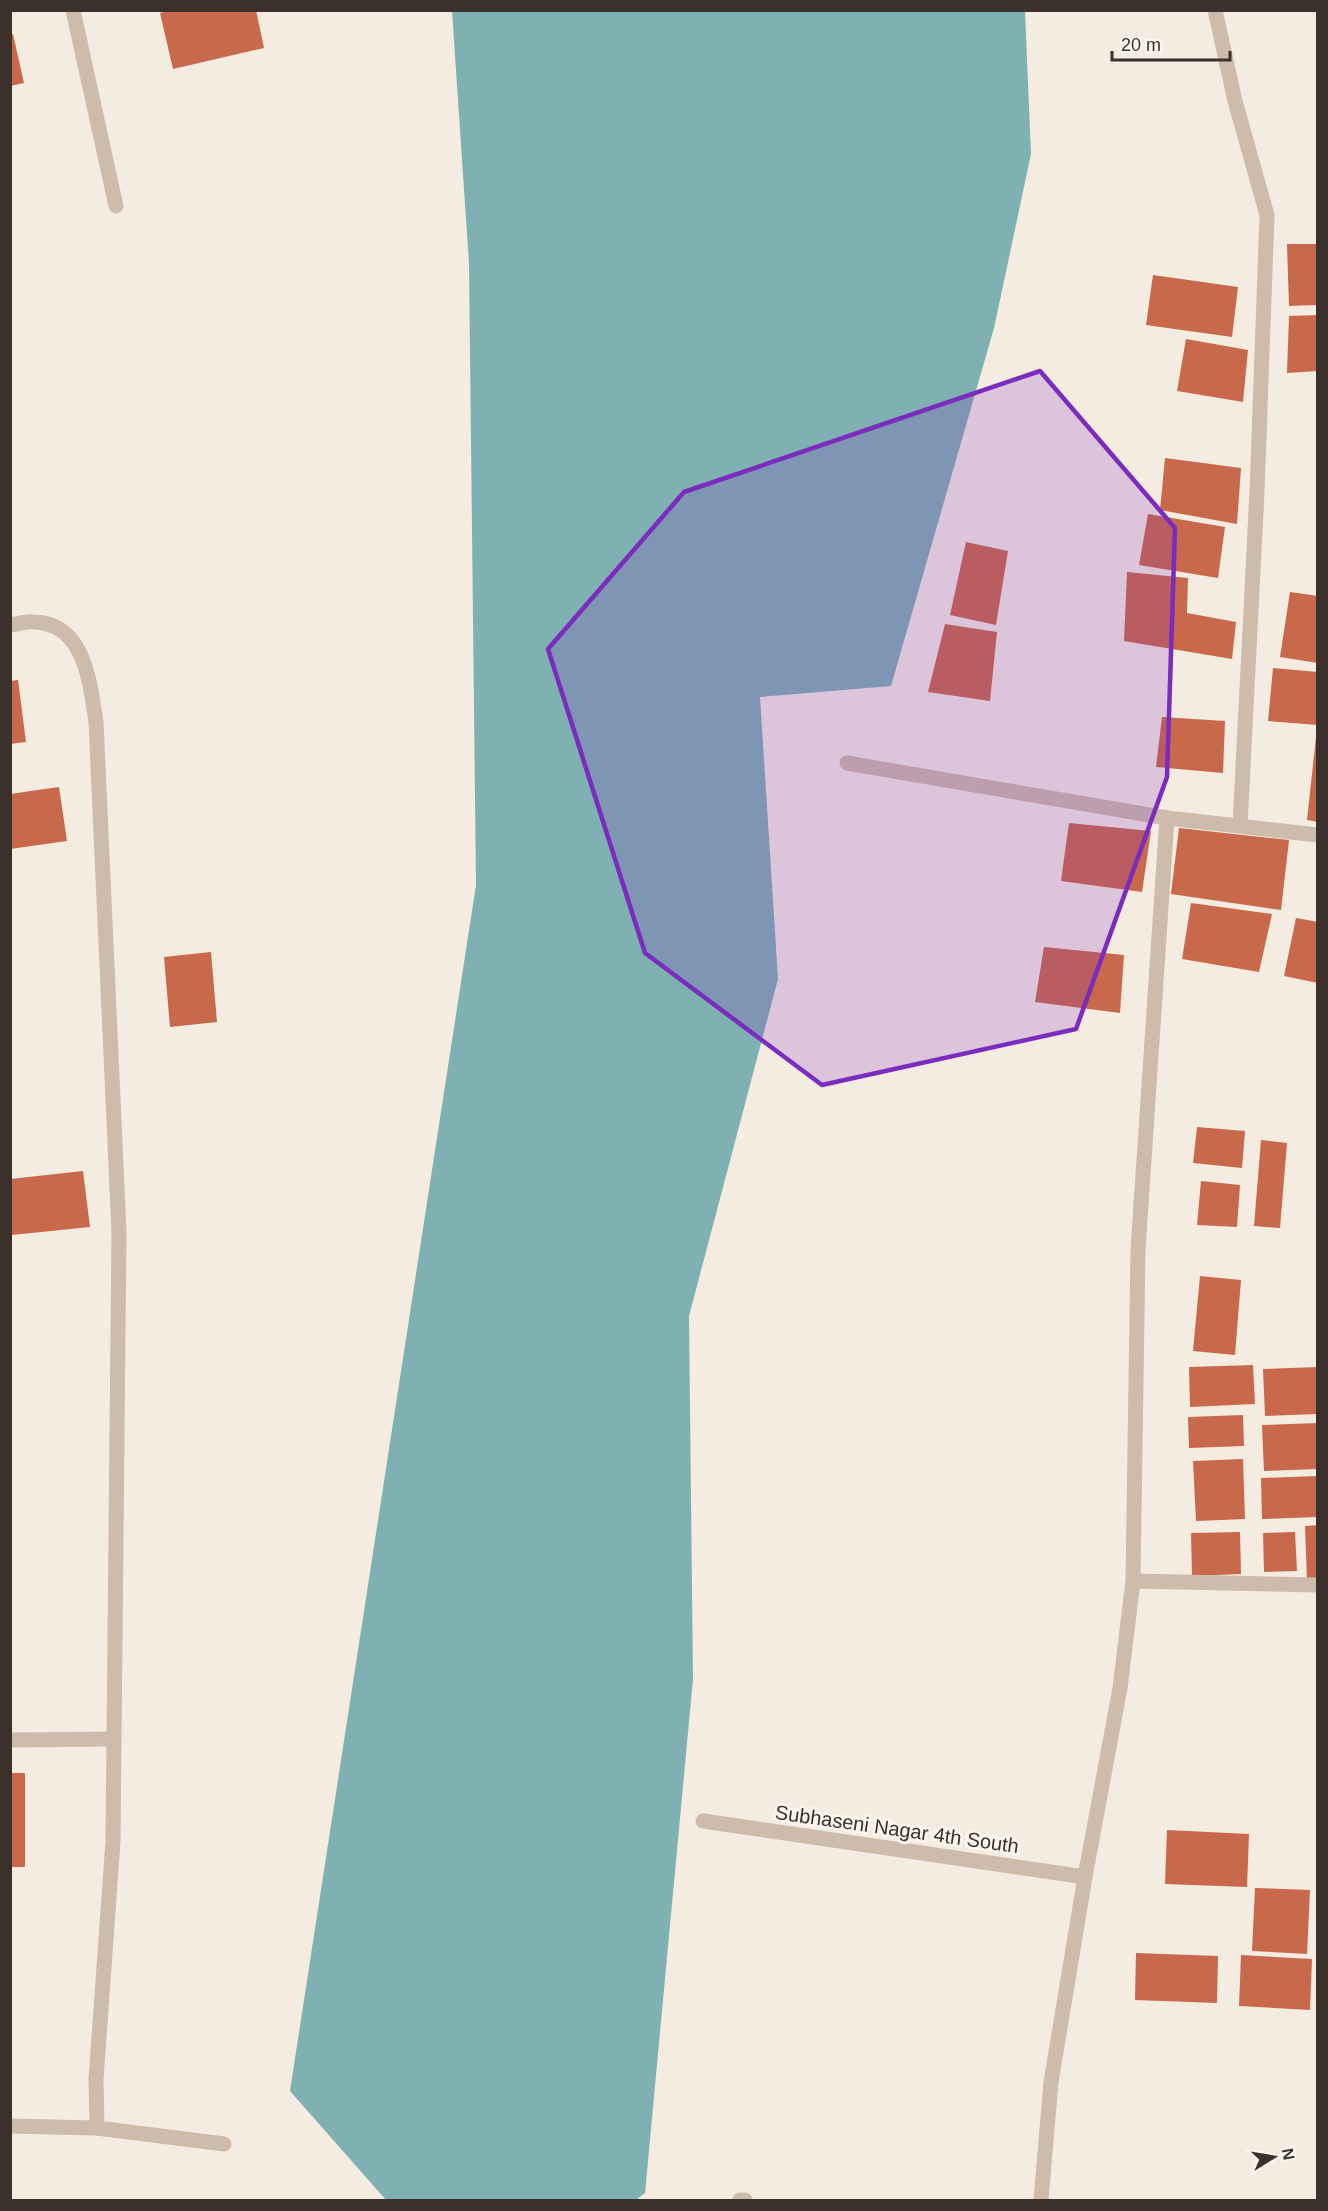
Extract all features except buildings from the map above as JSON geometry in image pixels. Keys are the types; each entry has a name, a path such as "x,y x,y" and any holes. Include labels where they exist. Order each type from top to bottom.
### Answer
{"street":[{"path":"73,10 116,206"},
{"path":"1215,10 1235,101 1267,216 1257,492 1240,826"},
{"path":"10,625 34,622 57,628 73,639 89,678 96,722 119,1232 113,1842 96,2079 96,2128"},
{"path":"847,763 1167,818 1317,835"},
{"path":"1041,2200 1052,2082 1120,1688 1133,1581 1138,1249 1167,818"},
{"path":"1133,1581 1317,1585"},
{"path":"10,1740 114,1739"},
{"name":"Subhaseni Nagar 4th South","path":"703,1821 1086,1877"},
{"path":"10,2126 96,2128 224,2144"}],"highlighted area":[{"path":"1040,371 1175,528 1167,777 1076,1029 822,1085 645,953 548,649 684,492"}],"water":[{"path":"452,11 1025,11 1031,154 994,328 891,686 760,697 778,979 689,1316 693,1679 645,2193 636,2200 386,2200 290,2091 476,885 469,263"}]}
